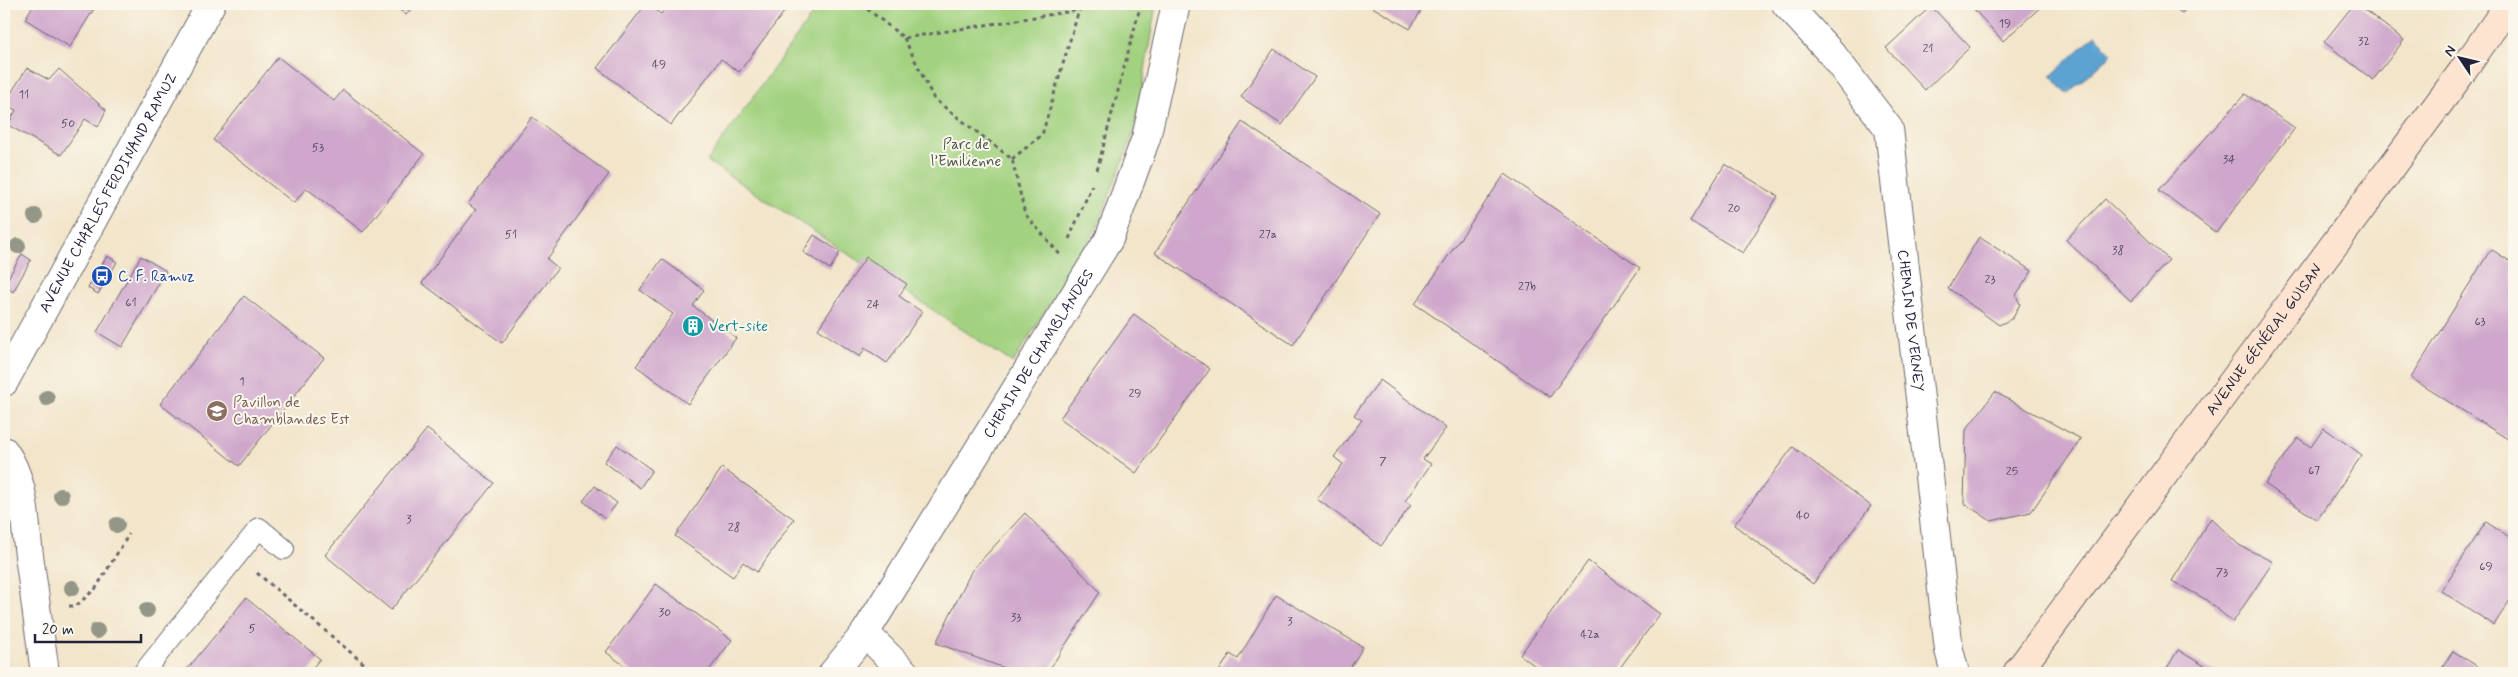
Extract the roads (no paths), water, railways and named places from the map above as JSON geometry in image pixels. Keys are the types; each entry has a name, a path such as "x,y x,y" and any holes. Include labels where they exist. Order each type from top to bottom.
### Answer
{"main road":[{"name":"AVENUE GÉNÉRAL GUISAN","path":"2017,673 2462,72 2509,4"}],"street":[{"name":"AVENUE CHARLES FERDINAND RAMUZ","path":"4,382 211,4"},
{"name":"CHEMIN DE CHAMBLANDES","path":"833,673 865,633 1109,239 1146,138 1176,4"},
{"name":"CHEMIN DE VERNEY","path":"1786,4 1832,54 1889,129 1949,650 1955,673"},
{"path":"4,452 15,466 24,503 27,544 45,673"},
{"path":"865,633 905,673"}],"lane":[{"path":"143,673 259,528 284,549"}],"water":[{"path":"2095,35 2112,54 2067,94 2051,76"}],"place":[{"name":"C. F. Ramuz","path":"102,276"},
{"name":"Vert-site","path":"693,326"},
{"name":"Pavillon de Chamblandes Est","path":"217,411"}],"park label":[{"name":"Parc de l’Emilienne","path":"966,152"}]}
